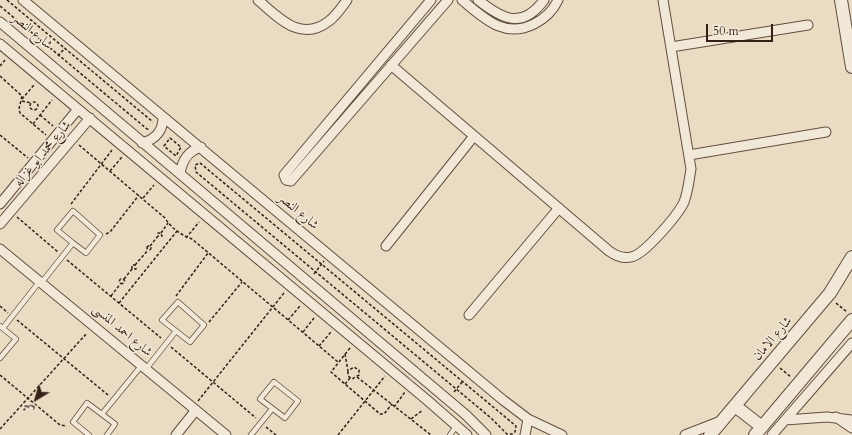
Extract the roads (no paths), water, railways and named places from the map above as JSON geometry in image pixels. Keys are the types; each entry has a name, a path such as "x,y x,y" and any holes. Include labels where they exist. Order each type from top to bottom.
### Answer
{"street":[{"name":"شارع النصر","path":"23,0 528,419 562,435"},
{"path":"258,0 284,22 294,28 306,30 318,28 330,20 347,0"},
{"path":"431,0 284,175 286,180 291,181 448,0"},
{"path":"462,0 494,24 504,29 516,30 539,22 549,13 558,0"},
{"path":"478,0 503,17 515,19 526,16 538,8 544,0"},
{"path":"391,65 614,255 626,258 633,257 644,251 684,203 689,186 691,169 663,0"},
{"path":"840,0 849,31 852,67"},
{"name":"شارع النصر","path":"0,22 448,400 486,435"},
{"path":"412,22 422,30"},
{"path":"671,47 808,25"},
{"path":"0,44 306,298 467,435"},
{"path":"24,64 35,52"},
{"name":"شارع محمد ابو غزاله","path":"0,204 78,109"},
{"path":"142,143 154,138 158,134 163,117"},
{"name":"شارع محمد ابو غزاله","path":"0,224 90,118"},
{"path":"689,155 826,132"},
{"path":"386,246 474,136"},
{"path":"314,139 322,145"},
{"path":"180,174 186,156 195,149 201,148"},
{"path":"470,315 558,208"},
{"name":"شارع احمد المنسى","path":"0,249 41,281 226,435"},
{"name":"شارع الامان","path":"710,435 827,296 852,257"},
{"path":"276,273 284,262"},
{"path":"758,431 799,383 850,316"},
{"path":"735,406 758,431 772,435 852,343"},
{"path":"176,435 195,409"},
{"path":"785,420 836,417 852,420"},
{"path":"836,417 852,428"},
{"path":"525,435 528,419"},
{"path":"685,435 722,420"}],"lane":[{"path":"72,211 101,234 86,253 73,243 57,230 72,211"},
{"path":"0,358 16,340 1,327 73,243"},
{"path":"177,302 204,323 190,342 176,331 162,320 177,302"},
{"path":"102,414 167,343 176,331"},
{"path":"274,382 298,402 285,418 272,409 260,398 274,382"},
{"path":"89,435 73,422 87,402 115,424 107,435"},
{"path":"251,435 272,409"},
{"path":"450,435 457,426"}]}
